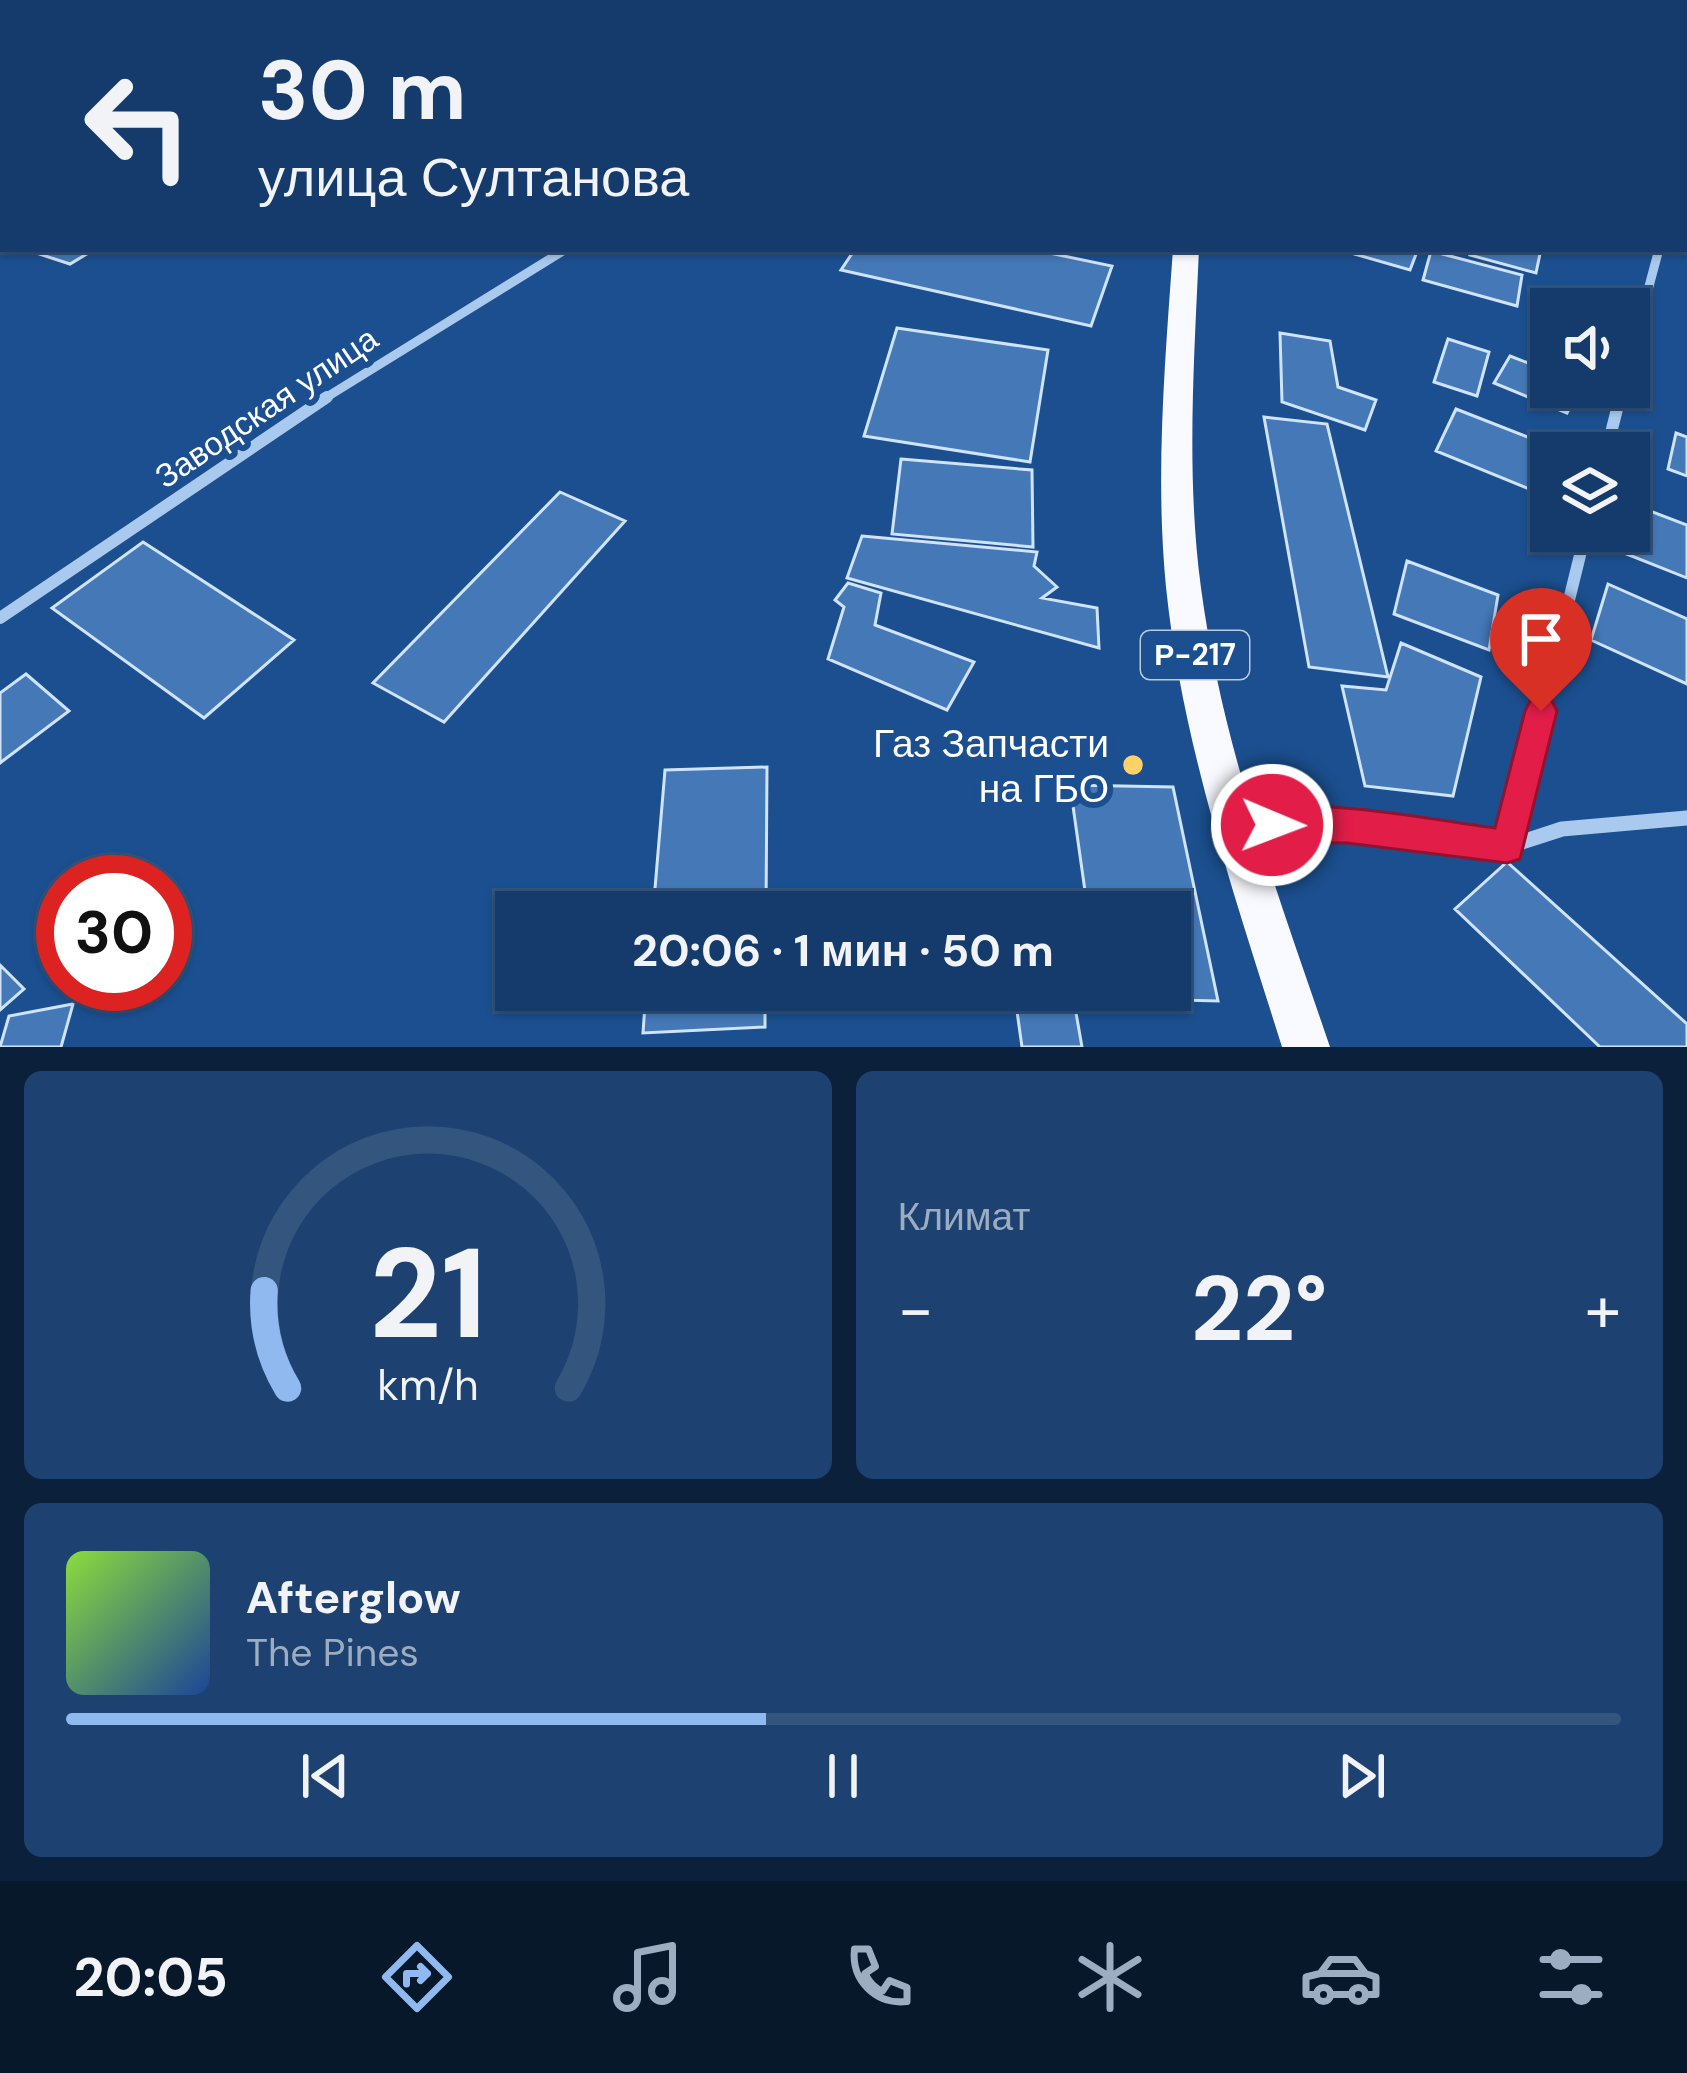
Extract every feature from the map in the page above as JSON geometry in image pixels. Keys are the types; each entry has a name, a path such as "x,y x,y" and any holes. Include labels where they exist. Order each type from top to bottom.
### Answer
{"highway":[{"name":"Р-217","path":"1186,252 1176,436 1189,631 1234,825 1306,1047"}],"street":[{"name":"Заводская улица","path":"0,618 362,373 561,252"},
{"path":"1649,288 1658,252"},
{"path":"1507,847 1581,552"},
{"path":"1234,825 1347,826 1507,847 1562,829 1687,818"}],"building":[{"path":"33,252 90,252 70,264"},
{"path":"853,252 1044,252 1112,266 1091,326 841,270"},
{"path":"1347,252 1417,252 1410,270"},
{"path":"1431,252 1522,275 1517,306 1423,280"},
{"path":"1471,252 1540,252 1536,273"},
{"path":"897,328 1048,350 1030,462 864,436"},
{"path":"1280,333 1330,341 1338,387 1376,400 1365,430 1282,402"},
{"path":"1448,339 1489,352 1477,396 1434,382"},
{"path":"1510,356 1530,364 1530,398 1494,383"},
{"path":"1456,409 1530,438 1530,489 1436,451"},
{"path":"1264,417 1327,424 1388,677 1309,667"},
{"path":"1676,433 1687,437 1687,476 1668,469"},
{"path":"901,459 1032,470 1033,547 892,534"},
{"path":"560,492 625,521 444,722 373,683"},
{"path":"1650,511 1687,525 1687,578 1622,552 1650,552"},
{"path":"862,536 1037,552 1034,566 1057,587 1042,598 1097,608 1099,648 847,578"},
{"path":"143,542 294,640 204,718 52,608"},
{"path":"1407,561 1498,595 1489,650 1394,614"},
{"path":"848,583 881,593 875,625 974,662 947,710 828,659 844,607 835,600"},
{"path":"1608,584 1687,619 1687,684 1591,640"},
{"path":"1401,643 1481,677 1453,796 1365,786 1342,686 1386,690"},
{"path":"26,674 69,711 0,763 0,693"},
{"path":"767,767 766,891 655,891 665,770"},
{"path":"1070,785 1173,787 1218,1001 1191,1000 1191,891 1085,891"},
{"path":"1507,862 1687,1024 1687,1047 1600,1047 1455,909"},
{"path":"0,965 24,989 0,1010"},
{"path":"71,1011 61,1047 0,1047 9,1016"},
{"path":"645,1011 765,1011 765,1027 643,1033"},
{"path":"1017,1011 1076,1011 1082,1047 1022,1047"}],"place":[{"name":"Газ Запчасти на ГБО","path":"1133,765"}],"route":[{"path":"1272,825 1347,826 1507,847 1541,711"}]}
